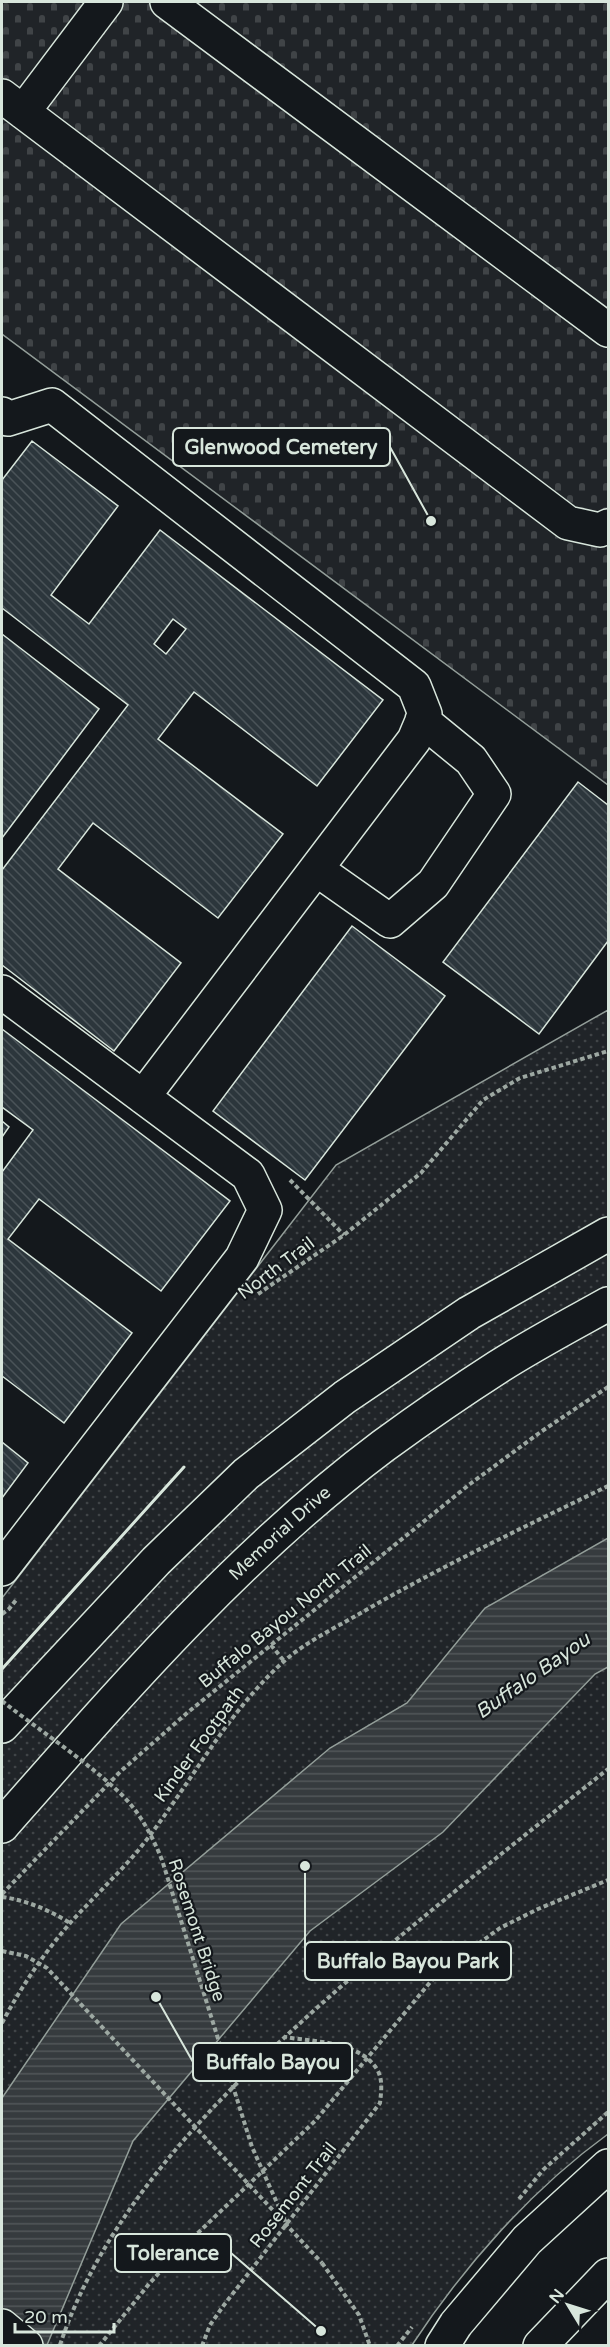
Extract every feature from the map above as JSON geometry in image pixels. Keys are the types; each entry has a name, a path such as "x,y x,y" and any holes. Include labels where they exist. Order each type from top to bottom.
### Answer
{"main road":[{"path":"106,2 12,104 568,524 600,530 609,526"},
{"path":"167,2 609,330"},
{"path":"2,414 8,419 52,405 414,686 425,714 414,740 143,1097"},
{"path":"316,869 390,921 433,884 494,794 471,760 422,720"},
{"path":"2,992 249,1175 265,1210 242,1258 2,1569"},
{"path":"2,1726 156,1561 246,1474 345,1397 469,1313 609,1234"},
{"name":"Memorial Drive","path":"2,1826 112,1702 203,1605 289,1524 382,1447 499,1366 609,1304"},
{"path":"442,2346 456,2324 527,2240 609,2166"},
{"path":"540,2346 609,2275"},
{"path":"2,2326 26,2346"}],"path":[{"name":"North Trail","path":"249,1300 344,1235 421,1173 483,1100 519,1078 609,1050"},
{"path":"285,1175 344,1235"},
{"name":"Buffalo Bayou North Trail","path":"2,1895 121,1772 187,1713 470,1484 542,1431 609,1387"},
{"name":"Kinder Footpath","path":"2,2023 21,1986 70,1923 135,1853 165,1815 226,1725 256,1689 284,1661 412,1584 486,1545 609,1486"},
{"path":"2,1614 16,1600"},
{"path":"271,1645 284,1661"},
{"name":"Rosemont Bridge","path":"2,1701 120,1793 149,1832 162,1860 252,2147 286,2223"},
{"path":"60,2346 72,2309 106,2246 161,2167 213,2105 284,2037 385,1948 609,1769"},
{"path":"99,2346 149,2284 206,2224 315,2121 422,1989 437,1974 501,1928 538,1908 609,1880"},
{"path":"2,1895 56,1914 70,1923"},
{"name":"Rosemont Bridge","path":"2,1952 26,1956 47,1968 286,2223 322,2263 359,2315 370,2346"},
{"path":"284,2037 351,2049 367,2058"},
{"name":"Rosemont Trail","path":"202,2346 210,2325 224,2305 369,2121 380,2103 381,2086 378,2072 367,2058"}],"green space":[{"path":"2,2 608,2 608,785 2,334"},
{"path":"608,1010 608,2134 552,2179 501,2231 454,2287 412,2345 2,2345 2,1598 336,1165"}],"water":[{"path":"608,1538 608,1667 595,1674 443,1832 310,1931 133,2141 47,2345 2,2346 2,2098 121,1924 330,1748 407,1703 485,1608"}],"building":[{"path":"32,441 118,506 51,595 89,624 160,530 383,700 317,786 194,692 158,739 283,834 218,918 93,823 58,869 181,963 114,1051 2,965 2,870 128,705 2,608 2,480","holes":["173,619 186,629 166,654 154,644"]},
{"path":"2,634 99,709 2,838"},
{"path":"578,782 608,805 608,941 539,1034 443,962"},
{"path":"352,926 445,996 305,1180 213,1111"},
{"path":"2,1029 230,1201 161,1291 39,1199 8,1239 132,1333 64,1423 2,1376 2,1172 33,1130 2,1107"},
{"path":"2,1121 9,1127 2,1137"},
{"path":"2,1442 28,1463 2,1498"}],"wall":[{"path":"2,1669 184,1467"}],"place":[{"name":"Glenwood Cemetery","path":"431,521"},
{"name":"Buffalo Bayou Park","path":"305,1866"},
{"name":"Buffalo Bayou","path":"156,1997"},
{"name":"Tolerance","path":"321,2331"}]}
